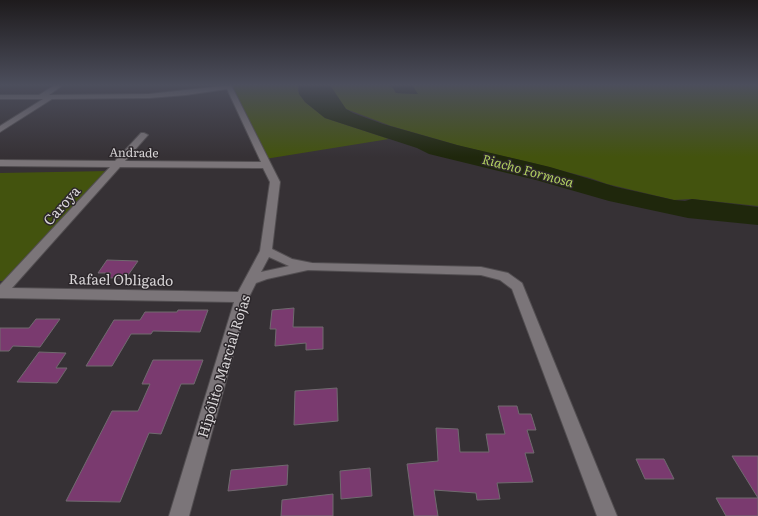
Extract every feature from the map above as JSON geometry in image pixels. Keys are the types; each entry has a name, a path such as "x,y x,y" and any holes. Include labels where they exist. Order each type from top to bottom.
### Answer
{"street":[{"path":"0,130 32,109"},
{"name":"Hipólito Marcial Rojas","path":"179,516 242,296 266,252 275,182 240,109"},
{"name":"Caroya","path":"0,293 144,135"},
{"name":"Andrade","path":"0,163 268,165"},
{"path":"266,252 289,262 312,267"},
{"path":"250,280 280,271 312,267 481,271 504,276 518,286 607,516"},
{"name":"Rafael Obligado","path":"0,293 242,296"}],"green space":[{"path":"240,109 314,109 325,118 389,139 265,159"},
{"path":"346,109 758,109 758,206 692,199 674,200 607,184 533,163 464,147 391,126"},
{"path":"109,171 3,281 0,281 0,173"}],"water":[{"name":"Riacho Formosa","path":"314,109 346,109 383,124 457,145 550,167 616,187 674,200 685,201 692,199 758,207 758,225 688,218 609,201 536,180 429,154 417,148 325,118"}],"building":[{"path":"107,260 138,261 126,278 108,278 111,273 98,273"},
{"path":"294,308 293,327 323,327 323,349 306,350 306,343 275,346 276,329 270,329 272,310"},
{"path":"178,310 208,310 200,332 153,331 151,334 131,334 112,366 86,366 114,320 140,320 145,312 177,312"},
{"path":"36,319 60,319 40,347 13,346 9,351 0,351 0,328 29,328"},
{"path":"39,352 66,353 56,368 67,368 57,383 17,382"},
{"path":"153,360 203,360 194,384 181,384 161,434 149,433 120,502 66,501 112,411 138,411 150,384 142,384"},
{"path":"337,388 338,421 294,425 295,391"},
{"path":"498,406 517,406 519,414 531,414 536,430 527,430 534,453 525,453 533,482 497,483 500,499 477,500 476,493 434,490 438,516 414,516 407,464 438,461 436,428 458,429 460,452 489,452 486,434 505,434"},
{"path":"732,456 758,456 758,498"},
{"path":"636,459 664,459 674,479 645,479"},
{"path":"288,465 287,485 228,491 231,470"},
{"path":"370,468 372,496 341,499 340,471"},
{"path":"333,494 333,516 281,516 282,500"},
{"path":"716,498 758,498 758,516 726,516"}]}
